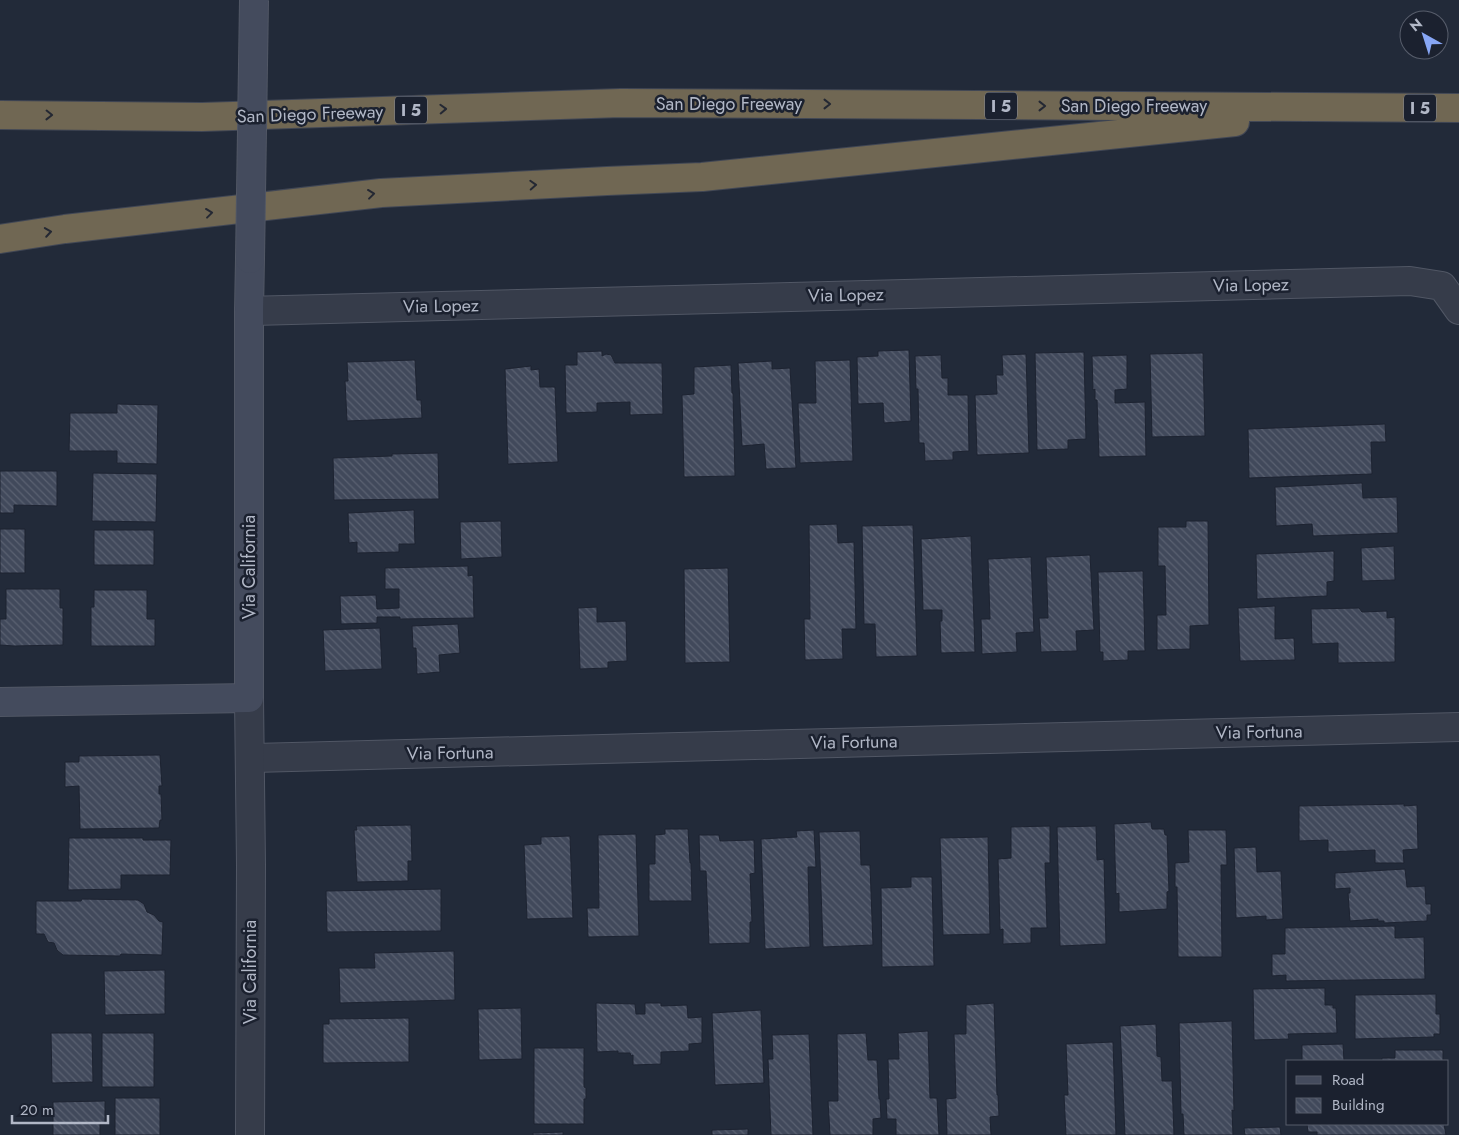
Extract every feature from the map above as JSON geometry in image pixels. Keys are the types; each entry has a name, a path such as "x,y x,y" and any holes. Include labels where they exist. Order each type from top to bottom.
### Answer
{"highway":[{"name":"San Diego Freeway","path":"0,115 202,117 621,103 1459,108"},
{"path":"0,240 65,229 381,193 702,178 1381,108"}],"main road":[{"name":"Via California","path":"249,698 248,311 254,0"},
{"path":"0,702 249,698"}],"street":[{"name":"Via Lopez","path":"248,311 1410,280 1442,286 1459,310"},
{"name":"Via California","path":"249,698 251,865 250,1135"},
{"name":"Via Fortuna","path":"250,758 1459,727"}],"building":[{"path":"909,350 911,421 884,423 883,403 858,404 857,357 878,356 878,351"},
{"path":"602,351 602,356 606,354 611,355 615,363 662,363 663,414 630,415 630,402 597,403 597,412 566,413 565,365 577,365 577,352"},
{"path":"1084,352 1086,439 1068,440 1068,449 1037,450 1035,353"},
{"path":"1203,353 1205,436 1152,437 1150,354"},
{"path":"1026,354 1029,453 977,455 975,395 997,394 996,375 1003,375 1002,355"},
{"path":"941,355 942,378 948,378 948,395 968,395 969,451 953,452 953,460 925,461 924,443 919,443 915,356"},
{"path":"1127,355 1127,389 1115,390 1115,403 1145,402 1146,456 1099,457 1097,400 1095,400 1095,389 1093,390 1092,356"},
{"path":"415,360 417,400 421,400 422,418 347,421 345,381 348,381 347,362"},
{"path":"850,360 853,461 800,463 798,403 816,403 815,361"},
{"path":"772,361 772,369 790,368 796,468 766,469 764,444 742,446 738,363"},
{"path":"731,365 735,476 684,477 682,395 694,394 694,367"},
{"path":"531,366 531,370 539,369 540,387 555,387 558,462 508,464 505,369"},
{"path":"117,404 158,405 157,464 117,463 117,451 69,451 70,413 117,413"},
{"path":"1385,424 1386,442 1371,442 1372,474 1249,478 1248,429"},
{"path":"438,453 439,499 334,500 333,458"},
{"path":"0,471 57,471 57,506 14,505 14,513 0,513"},
{"path":"93,473 157,474 156,522 92,521"},
{"path":"1362,483 1363,498 1397,497 1398,533 1313,536 1312,524 1276,526 1275,487"},
{"path":"414,510 415,544 399,544 399,552 357,553 357,542 349,543 348,513"},
{"path":"501,521 502,557 461,559 460,522"},
{"path":"1186,521 1208,521 1209,625 1190,626 1190,649 1157,650 1157,615 1166,615 1165,566 1158,566 1158,527 1186,527"},
{"path":"837,524 838,543 854,542 856,629 842,629 843,659 805,660 804,619 810,619 809,525"},
{"path":"913,525 917,656 876,657 875,624 864,624 862,526"},
{"path":"0,529 25,529 25,573 0,573"},
{"path":"94,530 154,530 154,565 94,565"},
{"path":"971,536 975,652 941,653 940,621 942,621 942,610 923,610 921,539"},
{"path":"1394,546 1395,580 1362,581 1361,548"},
{"path":"1334,551 1334,581 1327,582 1327,596 1257,599 1256,554"},
{"path":"1090,555 1094,630 1076,631 1077,651 1041,652 1039,618 1048,618 1046,557"},
{"path":"1031,557 1034,632 1016,633 1017,652 982,654 981,619 990,619 988,559"},
{"path":"468,566 468,576 473,575 474,618 400,619 400,617 377,617 377,623 341,624 340,596 376,595 377,609 399,608 399,589 385,589 385,568"},
{"path":"728,568 730,662 685,663 684,569"},
{"path":"1143,571 1145,651 1128,651 1128,660 1103,661 1103,652 1100,652 1098,572"},
{"path":"6,589 60,589 60,608 63,608 63,645 0,645 0,619 6,619"},
{"path":"94,590 147,590 147,619 155,619 155,646 91,646 91,607 94,607"},
{"path":"1275,606 1275,639 1294,638 1295,660 1240,661 1238,608"},
{"path":"597,607 597,622 626,621 627,661 608,662 608,668 580,669 578,608"},
{"path":"1359,608 1362,612 1387,611 1387,618 1395,617 1395,662 1338,663 1338,643 1312,644 1311,609"},
{"path":"458,624 460,653 439,655 440,672 417,674 416,648 413,648 412,626"},
{"path":"380,628 382,669 325,671 323,630"},
{"path":"160,755 162,786 159,786 159,794 161,794 162,820 160,820 159,828 80,829 79,786 65,787 65,762 79,762 79,756"},
{"path":"1404,804 1404,806 1417,805 1418,849 1403,850 1404,863 1375,863 1375,850 1328,852 1328,840 1299,841 1299,806"},
{"path":"1151,822 1152,829 1164,829 1165,835 1167,835 1169,891 1167,892 1167,909 1119,912 1119,893 1116,894 1114,824"},
{"path":"411,825 412,861 408,861 408,881 357,882 354,830 357,830 356,826"},
{"path":"1050,826 1050,863 1045,863 1047,928 1031,928 1031,943 1003,944 1003,929 1000,930 998,859 1011,858 1011,827"},
{"path":"1096,826 1097,860 1104,859 1106,944 1060,946 1057,827"},
{"path":"665,829 688,829 692,901 649,901 649,864 655,864 655,835 665,834"},
{"path":"814,830 816,867 808,867 810,947 765,949 761,839 797,837 796,831"},
{"path":"1188,830 1226,830 1227,865 1221,865 1222,957 1178,957 1175,863 1189,862"},
{"path":"860,831 861,865 870,865 873,945 823,947 819,832"},
{"path":"636,834 639,936 588,937 587,908 599,908 598,835"},
{"path":"699,835 719,835 720,841 754,840 755,873 750,874 752,922 750,922 750,943 709,944 706,871 700,871"},
{"path":"570,836 573,918 527,919 524,845 541,844 541,837"},
{"path":"988,837 990,934 943,935 940,838"},
{"path":"69,838 171,840 170,875 121,875 121,889 68,890"},
{"path":"1256,847 1257,872 1281,871 1283,919 1266,920 1266,916 1236,918 1234,848"},
{"path":"1405,869 1407,887 1425,886 1426,904 1431,904 1431,915 1427,915 1427,921 1384,923 1384,921 1378,921 1378,919 1350,921 1348,893 1350,893 1350,888 1335,889 1335,873"},
{"path":"911,877 932,877 934,966 882,967 881,888 911,887"},
{"path":"441,889 441,931 327,932 326,891"},
{"path":"82,899 138,900 144,904 147,912 163,922 162,955 63,955 57,950 54,943 48,942 44,934 36,934 36,901 81,901"},
{"path":"1395,926 1395,938 1424,937 1425,979 1286,981 1286,975 1272,976 1272,954 1285,954 1285,928"},
{"path":"454,951 455,1000 340,1003 339,968 375,968 374,953"},
{"path":"165,970 165,1014 105,1015 104,971"},
{"path":"1325,988 1325,1005 1333,1005 1333,1008 1336,1008 1337,1033 1288,1034 1289,1039 1254,1040 1253,989"},
{"path":"1436,994 1436,1014 1440,1014 1440,1034 1434,1034 1434,1037 1355,1039 1355,995"},
{"path":"596,1003 635,1004 636,1014 645,1014 645,1003 661,1003 661,1006 687,1005 688,1018 702,1017 702,1043 689,1044 689,1051 661,1052 661,1064 633,1065 633,1055 631,1056 630,1053 618,1053 618,1051 597,1052"},
{"path":"994,1003 999,1116 990,1117 991,1135 947,1135 946,1099 956,1098 954,1034 966,1034 966,1005"},
{"path":"521,1008 522,1059 479,1060 478,1009"},
{"path":"761,1010 764,1083 715,1085 712,1013"},
{"path":"409,1018 409,1062 323,1063 323,1024 329,1024 329,1019"},
{"path":"1232,1021 1233,1135 1184,1135 1183,1114 1181,1114 1179,1023"},
{"path":"1156,1024 1157,1056 1161,1057 1162,1081 1172,1081 1174,1135 1125,1135 1120,1026"},
{"path":"928,1031 930,1098 937,1098 939,1135 896,1135 896,1119 887,1119 886,1099 889,1099 888,1059 899,1059 898,1033"},
{"path":"51,1033 92,1033 93,1082 52,1083"},
{"path":"102,1033 154,1033 154,1087 102,1087"},
{"path":"866,1033 868,1060 877,1060 881,1118 873,1119 873,1135 830,1135 828,1101 838,1101 837,1034"},
{"path":"809,1034 813,1135 771,1135 768,1059 773,1059 772,1035"},
{"path":"1113,1042 1116,1135 1066,1135 1064,1095 1068,1095 1066,1044"},
{"path":"1343,1044 1344,1060 1302,1060 1302,1045"},
{"path":"534,1048 584,1048 584,1087 586,1088 586,1099 584,1099 584,1124 534,1124"},
{"path":"1395,1050 1443,1050 1443,1060 1382,1060 1382,1058 1395,1058"},
{"path":"115,1098 160,1098 160,1135 115,1135"},
{"path":"105,1101 105,1124 100,1124 100,1135 53,1135 53,1102"},
{"path":"1307,1125 1444,1125 1446,1135 1317,1135 1317,1132 1308,1132"},
{"path":"1280,1127 1281,1135 1245,1135 1244,1128"},
{"path":"748,1129 748,1135 712,1135 712,1130"},
{"path":"563,1132 563,1135 533,1135 533,1133"}]}
